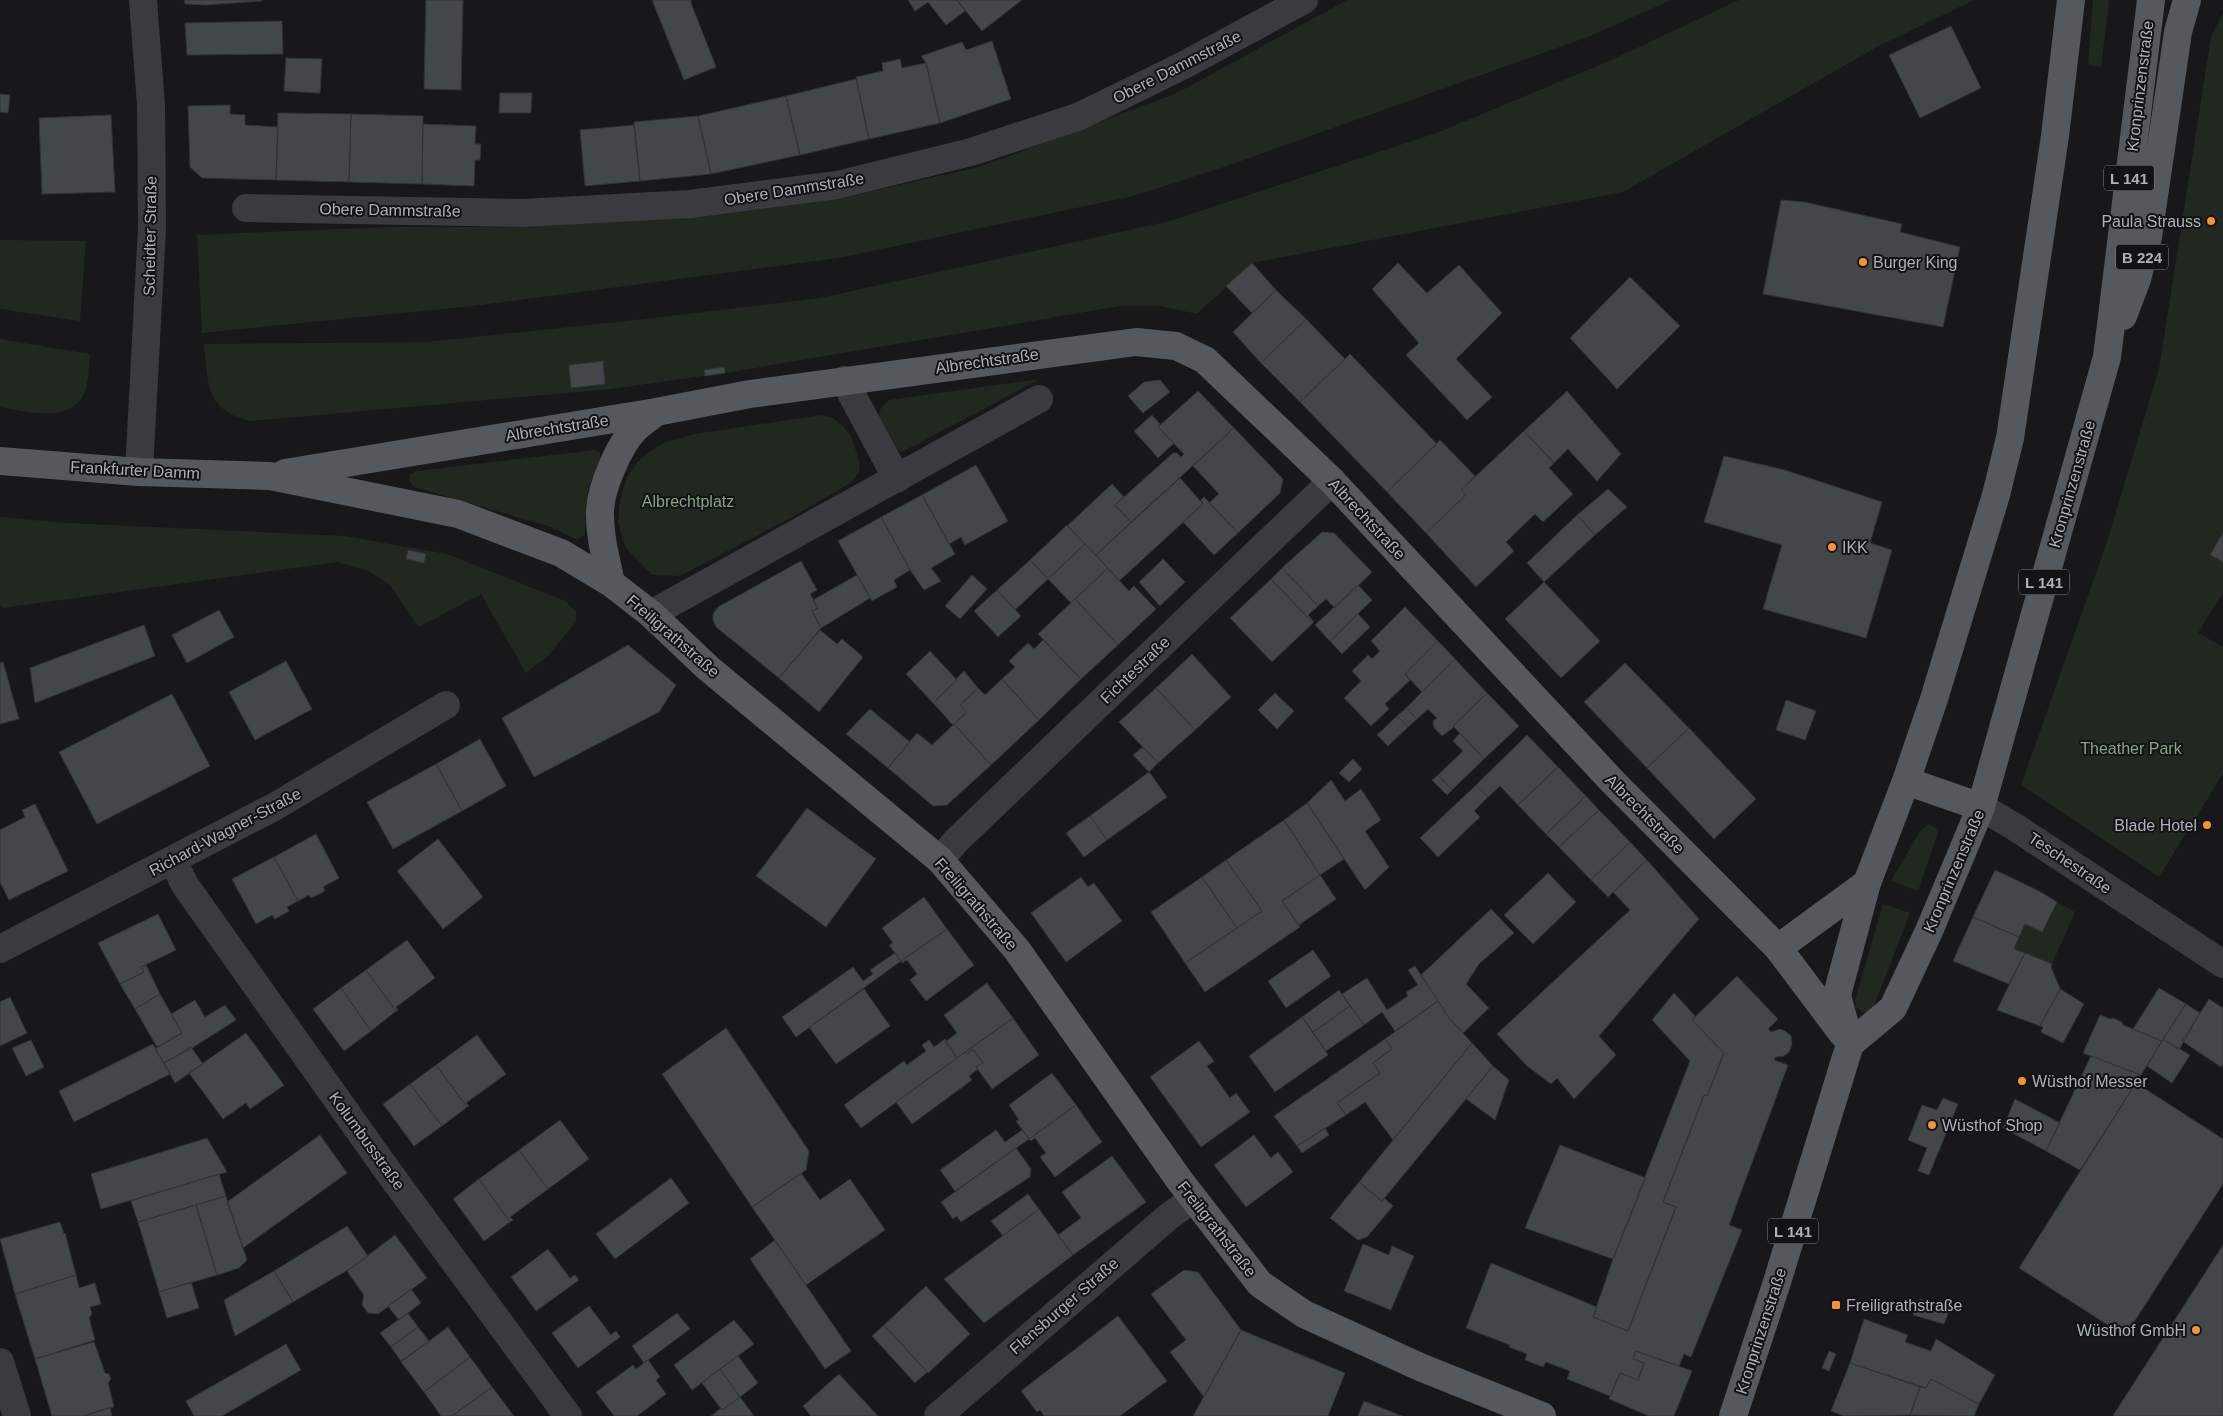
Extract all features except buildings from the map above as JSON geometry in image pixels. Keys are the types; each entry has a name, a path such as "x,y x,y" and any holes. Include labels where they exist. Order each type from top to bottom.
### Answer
{"main road":[{"path":"1850,1044 1837,995 1867,883 1906,782 1994,504 2010,438 2055,136 2071,0"},
{"name":"Kronprinzenstraße","path":"1733,1416 1777,1282 1850,1044 1893,1008 1932,924 1981,807 2107,357 2151,0"},
{"name":"B 224","path":"2107,357 2136,279 2148,238 2178,32 2188,0"},
{"name":"Albrechtstraße","path":"270,476 656,412 750,394 844,380 1136,342 1176,346 1205,360 1332,481 1613,782 1778,948 1850,1044"},
{"path":"611,583 600,524 603,492 620,451 634,430 656,412"},
{"name":"Frankfurter Damm","path":"0,461 139,472 270,476"},
{"name":"Freiligrathstraße","path":"270,476 458,514 561,553 611,583 651,614 708,668 940,860 1017,950 1193,1199 1260,1284 1304,1314 1420,1367 1542,1416"},
{"name":"Teschestraße","path":"1906,782 1981,807"},
{"path":"1778,948 1867,883"}],"street":[{"name":"Scheidter Straße","path":"139,472 152,238 151,106 143,0"},
{"name":"Obere Dammstraße","path":"246,208 523,213 690,204 838,185 971,152 1080,116 1184,66 1304,0"},
{"path":"844,380 897,479"},
{"path":"651,614 1040,399"},
{"name":"Fichtestraße","path":"940,860 956,841 1332,481"},
{"name":"Richard-Wagner-Straße","path":"0,949 274,807 446,705"},
{"name":"Teschestraße","path":"1981,807 2015,827 2223,964"},
{"name":"Kolumbusstraße","path":"173,861 185,885 382,1162 568,1416"},
{"name":"Flensburger Straße","path":"938,1416 1168,1217 1193,1199"},
{"path":"0,1362 17,1416"}],"green space":[{"path":"1347,0 1671,0 1593,35 1224,167 1133,196 839,258 473,306 202,333 197,235 388,227 523,227 688,217 841,198 979,167 1177,93"},
{"path":"1739,0 1974,0 1877,47 1623,192 1252,263 1197,314 1160,306 1121,306 731,372 611,389 251,421 236,416 217,403 209,383 204,344 426,342 820,298 1170,221 1439,132 1609,61"},
{"path":"2093,0 2109,0 2101,67 2088,65"},
{"name":"Theather Park","path":"2223,13 2223,593 2198,633 2223,647 2223,774 2159,877 2021,785 2107,542 2159,369 2211,37"},
{"path":"0,240 86,241 80,321 0,309"},
{"path":"0,339 90,354 87,385 80,400 71,408 61,412 37,413 0,407"},
{"path":"1040,379 902,452 897,449 879,416 881,407 889,400"},
{"name":"Albrechtplatz","path":"821,415 833,418 844,427 852,438 859,461 859,472 852,482 792,517 680,576 652,575 625,547 618,522 620,500 627,477 637,463 650,451 666,442 695,434"},
{"path":"594,450 600,453 600,462 588,490 585,534 577,540 548,526 414,487 409,481 410,474 417,471"},
{"path":"0,517 67,523 344,536 447,554 565,601 576,611 576,622 549,655 526,673 481,594 419,627 390,585 369,571 338,562 2,608 0,604"},
{"path":"1929,824 1936,828 1938,833 1918,891 1891,881 1921,830"},
{"path":"2057,902 2075,912 2052,964 2014,949 2025,924 2042,932"},
{"path":"1883,904 1910,913 1874,1006 1869,1012 1863,1012 1856,1007 1855,1000"}],"place":[{"name":"Paula Strauss","path":"2211,221"},
{"name":"Burger King","path":"1863,262"},
{"name":"IKK","path":"1832,547"},
{"name":"Blade Hotel","path":"2207,825"},
{"name":"Wüsthof Messer","path":"2022,1081"},
{"name":"Wüsthof Shop","path":"1932,1125"},
{"name":"Freiligrathstraße","path":"1836,1305"},
{"name":"Wüsthof GmbH","path":"2196,1330"}]}
